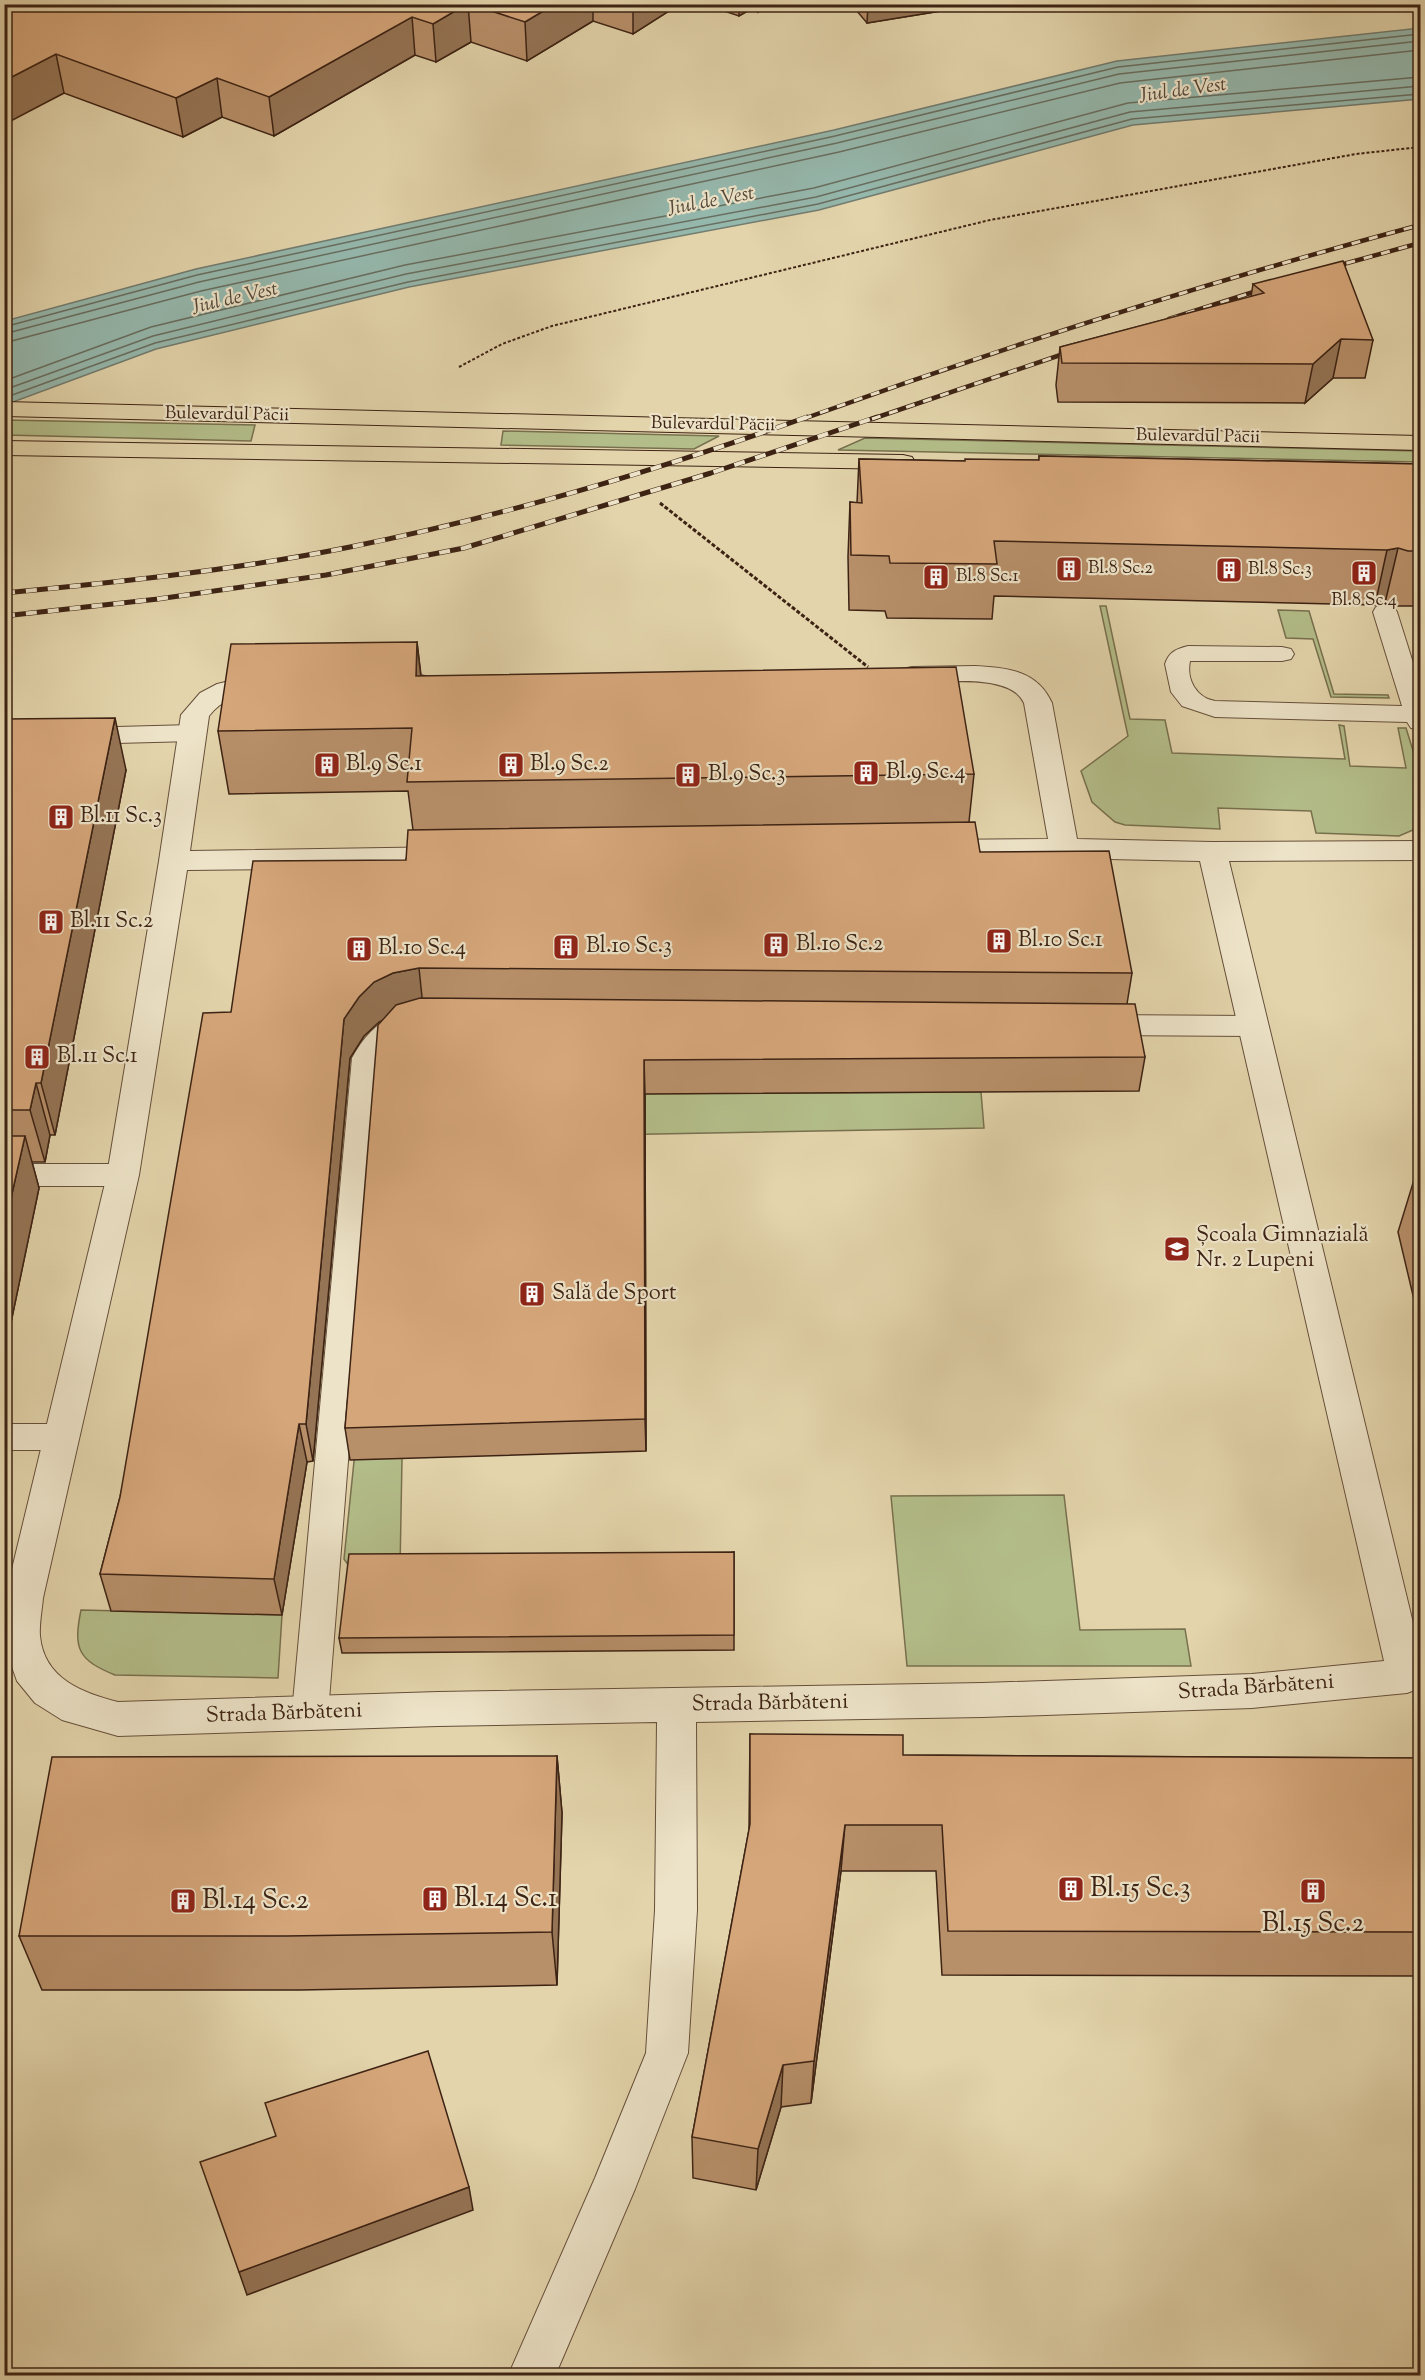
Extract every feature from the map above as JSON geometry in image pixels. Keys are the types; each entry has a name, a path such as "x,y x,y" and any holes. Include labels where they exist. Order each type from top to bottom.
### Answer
{"main road":[{"name":"Bulevardul Păcii","path":"4,409 1420,443"},
{"name":"Bulevardul Păcii","path":"4,448 932,462"}],"street":[{"path":"878,674 996,675 1017,680 1031,690 1038,703 1064,848"},
{"name":"Strada Bărbăteni","path":"294,679 241,684 218,692 204,702 195,715 174,861 123,1175 24,1598 21,1637 32,1669 49,1691 76,1708 118,1719 983,1700 1252,1691 1414,1673"},
{"path":"910,850 1064,848 1212,852 1420,850"},
{"path":"1212,852 1414,1673"},
{"path":"174,861 483,856"},
{"path":"531,2376 613,2189 667,2053 676,1910 677,1706"}],"lane":[{"path":"1282,654 1188,653 1181,656 1176,667 1182,693 1192,703 1215,709 1419,718 1385,612"},
{"path":"4,738 192,733"},
{"path":"310,1713 366,1058 376,1039 391,1027 408,1021 435,1020"},
{"path":"1075,1025 1253,1026"},
{"path":"4,1175 123,1175"},
{"path":"4,1437 62,1437"}],"path":[{"path":"459,367 502,344 552,326 990,220 1356,154 1420,147"},
{"path":"657,501 878,674"}],"green space":[{"path":"5,420 255,425 251,441 5,435"},
{"path":"503,431 719,436 694,449 501,445"},
{"path":"865,438 1420,451 1420,462 838,450"},
{"path":"1100,606 1106,606 1130,719 1165,720 1172,753 1345,759 1339,725 1344,726 1350,766 1406,768 1398,728 1406,728 1420,773 1420,827 1399,836 1316,833 1311,811 1218,808 1220,829 1125,825 1115,822 1092,802 1081,771 1128,736"},
{"path":"1278,610 1309,611 1334,694 1388,695 1389,698 1331,697 1313,639 1286,638"},
{"path":"981,1092 984,1128 434,1138 402,1459 400,1569 351,1569 344,1559 391,1100 560,1094"},
{"path":"1064,1495 1080,1630 1185,1629 1191,1666 907,1666 891,1496"},
{"path":"81,1610 282,1615 278,1678 115,1675 93,1664 81,1652 78,1634"}],"water":[{"name":"Jiul de Vest","path":"1420,28 1420,99 1133,125 819,210 409,287 156,349 5,405 5,321 196,269 834,130 1117,61"}],"building":[{"path":"4,4 467,4 433,24 412,17 269,97 217,78 176,98 56,54 4,81"},
{"path":"470,4 555,4 525,22"},
{"path":"1343,261 1373,340 1341,339 1313,364 1062,363 1060,347 1264,293 1253,284"},
{"path":"1039,456 1420,464 1420,551 1398,548 1387,550 994,541 997,564 890,563 889,556 851,555 850,502 862,503 859,459 1039,460"},
{"path":"417,642 416,676 956,667 974,774 407,782 412,728 218,731 231,644"},
{"path":"115,718 41,1083 36,1083 30,1110 4,1110 4,719"},
{"path":"975,822 980,852 1109,851 1132,973 419,968 393,973 374,982 359,997 344,1019 306,1424 299,1424 274,1579 100,1574 120,1497 203,1013 231,1012 253,861 406,860 408,830"},
{"path":"420,998 1135,1004 1145,1057 644,1060 645,1419 345,1428 378,1025 396,1005"},
{"path":"4,1136 25,1136 4,1229"},
{"path":"734,1552 734,1635 339,1638 349,1554"},
{"path":"750,1734 903,1735 903,1755 1420,1758 1420,1932 948,1931 942,1825 845,1825 814,2061 783,2065 758,2149 692,2137 750,1824"},
{"path":"557,1756 552,1932 286,1936 19,1936 52,1757"},
{"path":"428,2051 469,2187 239,2272 200,2162 276,2136 265,2103"}],"railway":[{"path":"803,419 1110,316 1420,225"},
{"path":"1329,268 1420,243"},
{"path":"1169,319 1266,288"},
{"path":"872,419 1075,350"},
{"path":"4,593 221,569 408,535 581,490 807,417"},
{"path":"4,616 158,599 326,575 464,548 711,473 877,417"}],"place":[{"name":"Bl.8 Sc.2","path":"1069,569"},
{"name":"Bl.8 Sc.3","path":"1229,570"},
{"name":"Bl.8 Sc.4","path":"1364,573"},
{"name":"Bl.8 Sc.1","path":"936,577"},
{"name":"Bl.9 Sc.1","path":"327,765"},
{"name":"Bl.9 Sc.2","path":"511,765"},
{"name":"Bl.9 Sc.4","path":"866,773"},
{"name":"Bl.9 Sc.3","path":"688,775"},
{"name":"Bl.11 Sc.3","path":"61,817"},
{"name":"Bl.11 Sc.2","path":"51,922"},
{"name":"Bl.10 Sc.1","path":"999,941"},
{"name":"Bl.10 Sc.2","path":"776,945"},
{"name":"Bl.10 Sc.3","path":"566,947"},
{"name":"Bl.10 Sc.4","path":"359,949"},
{"name":"Bl.11 Sc.1","path":"37,1057"},
{"name":"Şcoala Gimnazială Nr. 2 Lupeni","path":"1177,1249"},
{"name":"Sală de Sport","path":"532,1294"},
{"name":"Bl.15 Sc.3","path":"1071,1889"},
{"name":"Bl.15 Sc.2","path":"1313,1891"},
{"name":"Bl.14 Sc.1","path":"435,1899"},
{"name":"Bl.14 Sc.2","path":"183,1901"}]}
